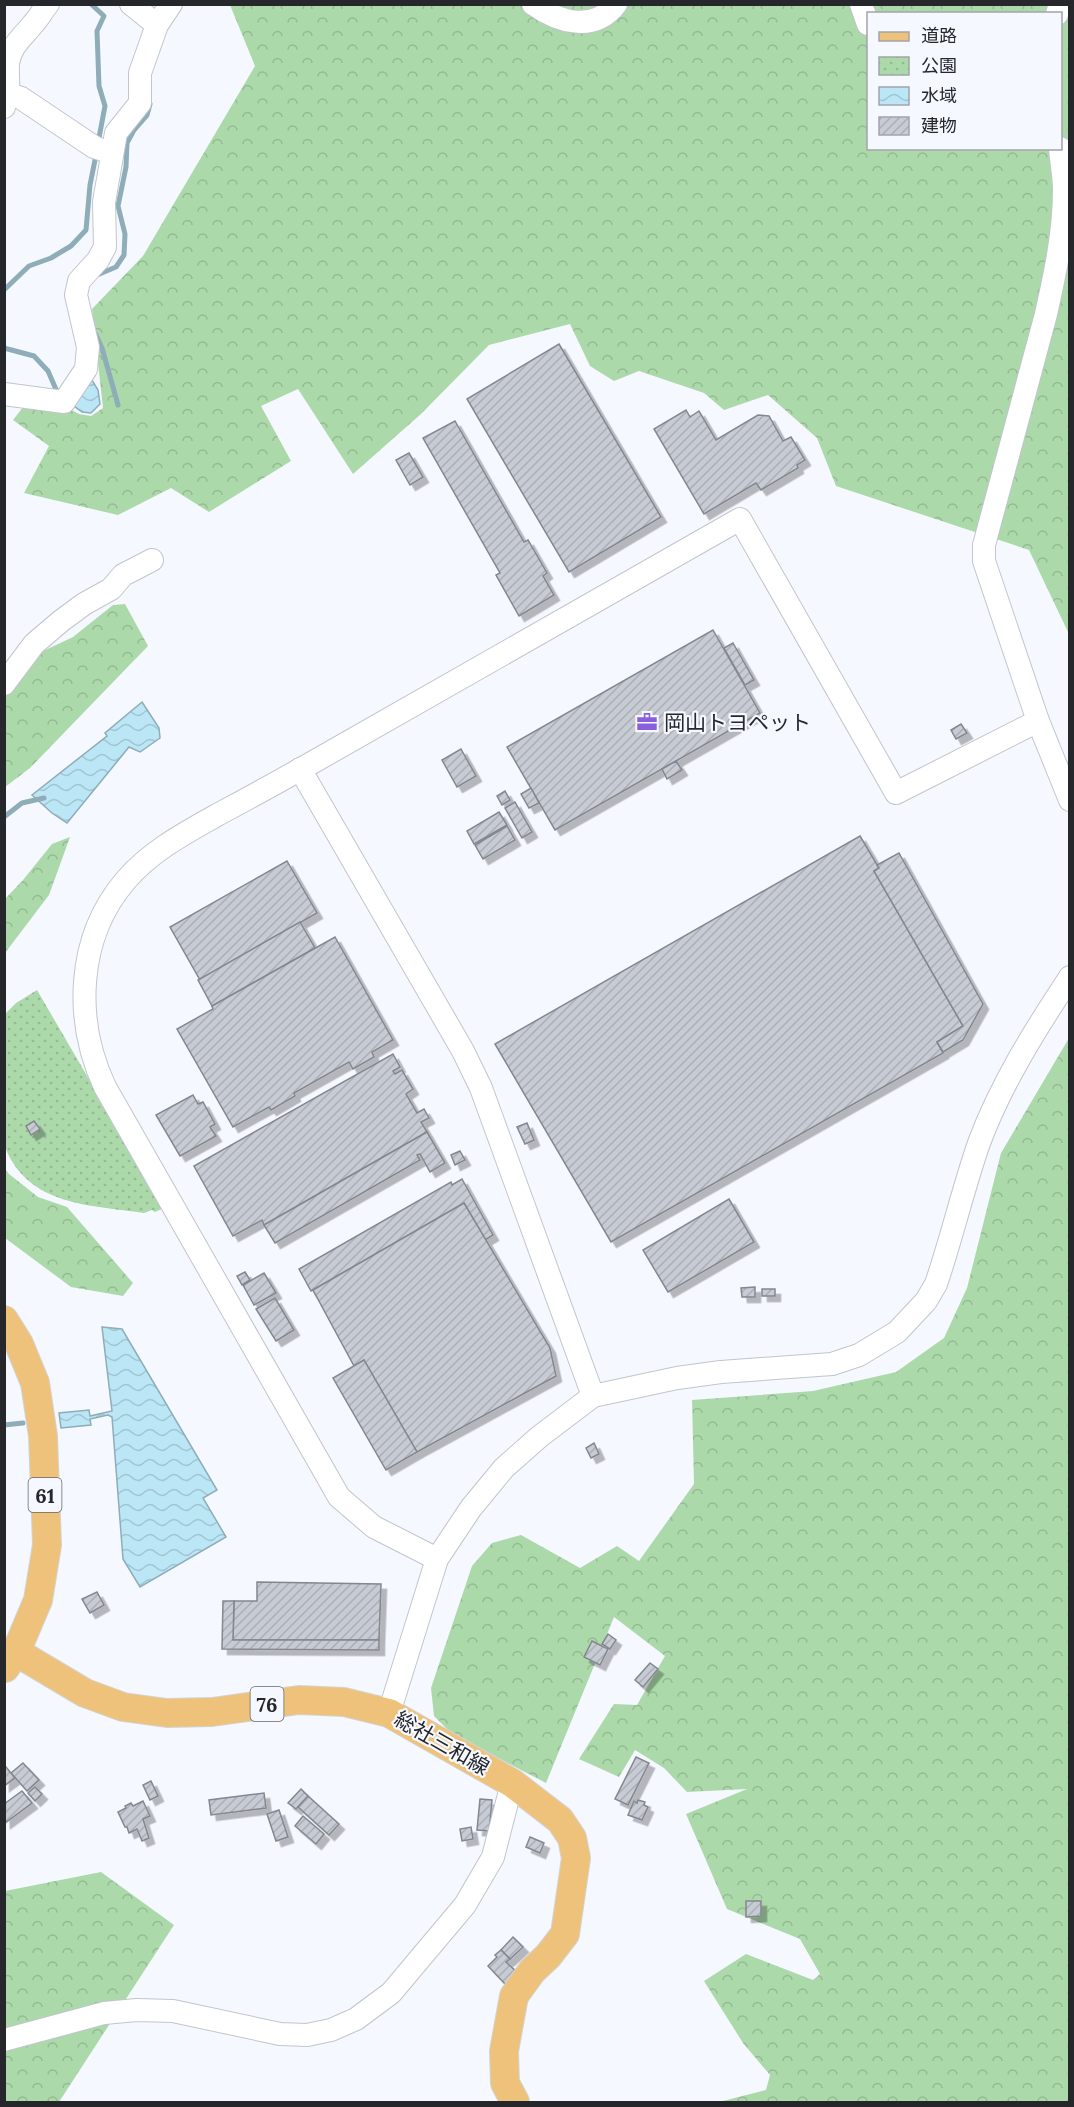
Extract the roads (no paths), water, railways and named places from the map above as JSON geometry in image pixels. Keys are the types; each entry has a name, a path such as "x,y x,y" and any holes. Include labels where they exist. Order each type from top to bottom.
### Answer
{"main road":[{"name":"61","path":"4,1320 20,1344 35,1383 43,1436 47,1545 38,1600 10,1660"},
{"name":"総社三和線","path":"10,1660 123,1707 167,1713 212,1712 299,1700 344,1702 388,1713 512,1783 560,1820 572,1838 576,1858 565,1934 548,1956 532,1971 514,1996 504,2051 505,2083 515,2103"}],"street":[{"path":"48,4 16,42 11,52 8,64 7,100 21,98 94,147 111,153"},
{"path":"131,4 158,25"},
{"path":"4,394 64,402 86,369 88,347 76,296 79,280 98,260 105,248 104,202 116,133 140,103 140,73 158,25 171,4"},
{"path":"533,4 544,12 567,22 589,22 610,11 616,4"},
{"path":"861,4 867,21"},
{"path":"1060,150 1067,186 1054,278 1047,314 984,544 984,561 1038,721 1070,800"},
{"path":"437,1559 374,1527 339,1497 95,1066 85,1025 84,982 91,946 106,910 125,881 141,865 182,834 300,770 740,519 896,793 1038,721"},
{"path":"6,678 34,644 61,621 84,604 111,589 123,575 152,560"},
{"path":"300,770 463,1051 481,1088 593,1396"},
{"path":"388,1713 437,1559 471,1508 504,1468 538,1437 593,1396 656,1382 710,1374 832,1364 860,1355 897,1332 926,1301 936,1284 980,1143 1009,1077 1042,1018 1070,978"},
{"path":"4,2040 104,2013 137,2010 172,2011 280,2034 307,2035 331,2030 356,2019 391,1993 465,1905 493,1857 512,1783"}],"water":[{"path":"90,377 98,390 100,404 91,413 82,412 74,406"},
{"path":"142,702 159,728 160,738 140,752 129,747 67,823 32,795 107,736 105,733"},
{"path":"102,1327 122,1329 217,1490 203,1498 226,1537 140,1587 123,1559 112,1417 108,1415 90,1419 91,1425 61,1428 59,1413 89,1410 90,1416 112,1411"}],"waterway":[{"path":"91,4 104,16 97,31 99,86 105,106 98,143"},
{"path":"97,275 116,267 124,255 125,234 118,206 126,167 127,143 134,130 147,115 150,104"},
{"path":"4,290 29,266 51,258 71,246 86,230 90,185 96,155"},
{"path":"95,333 102,348 118,405"},
{"path":"4,348 34,356 48,371 58,394"},
{"path":"4,817 22,803 44,798"},
{"path":"4,1425 23,1423"}],"place":[{"name":"岡山トヨペット","path":"647,722"}]}
